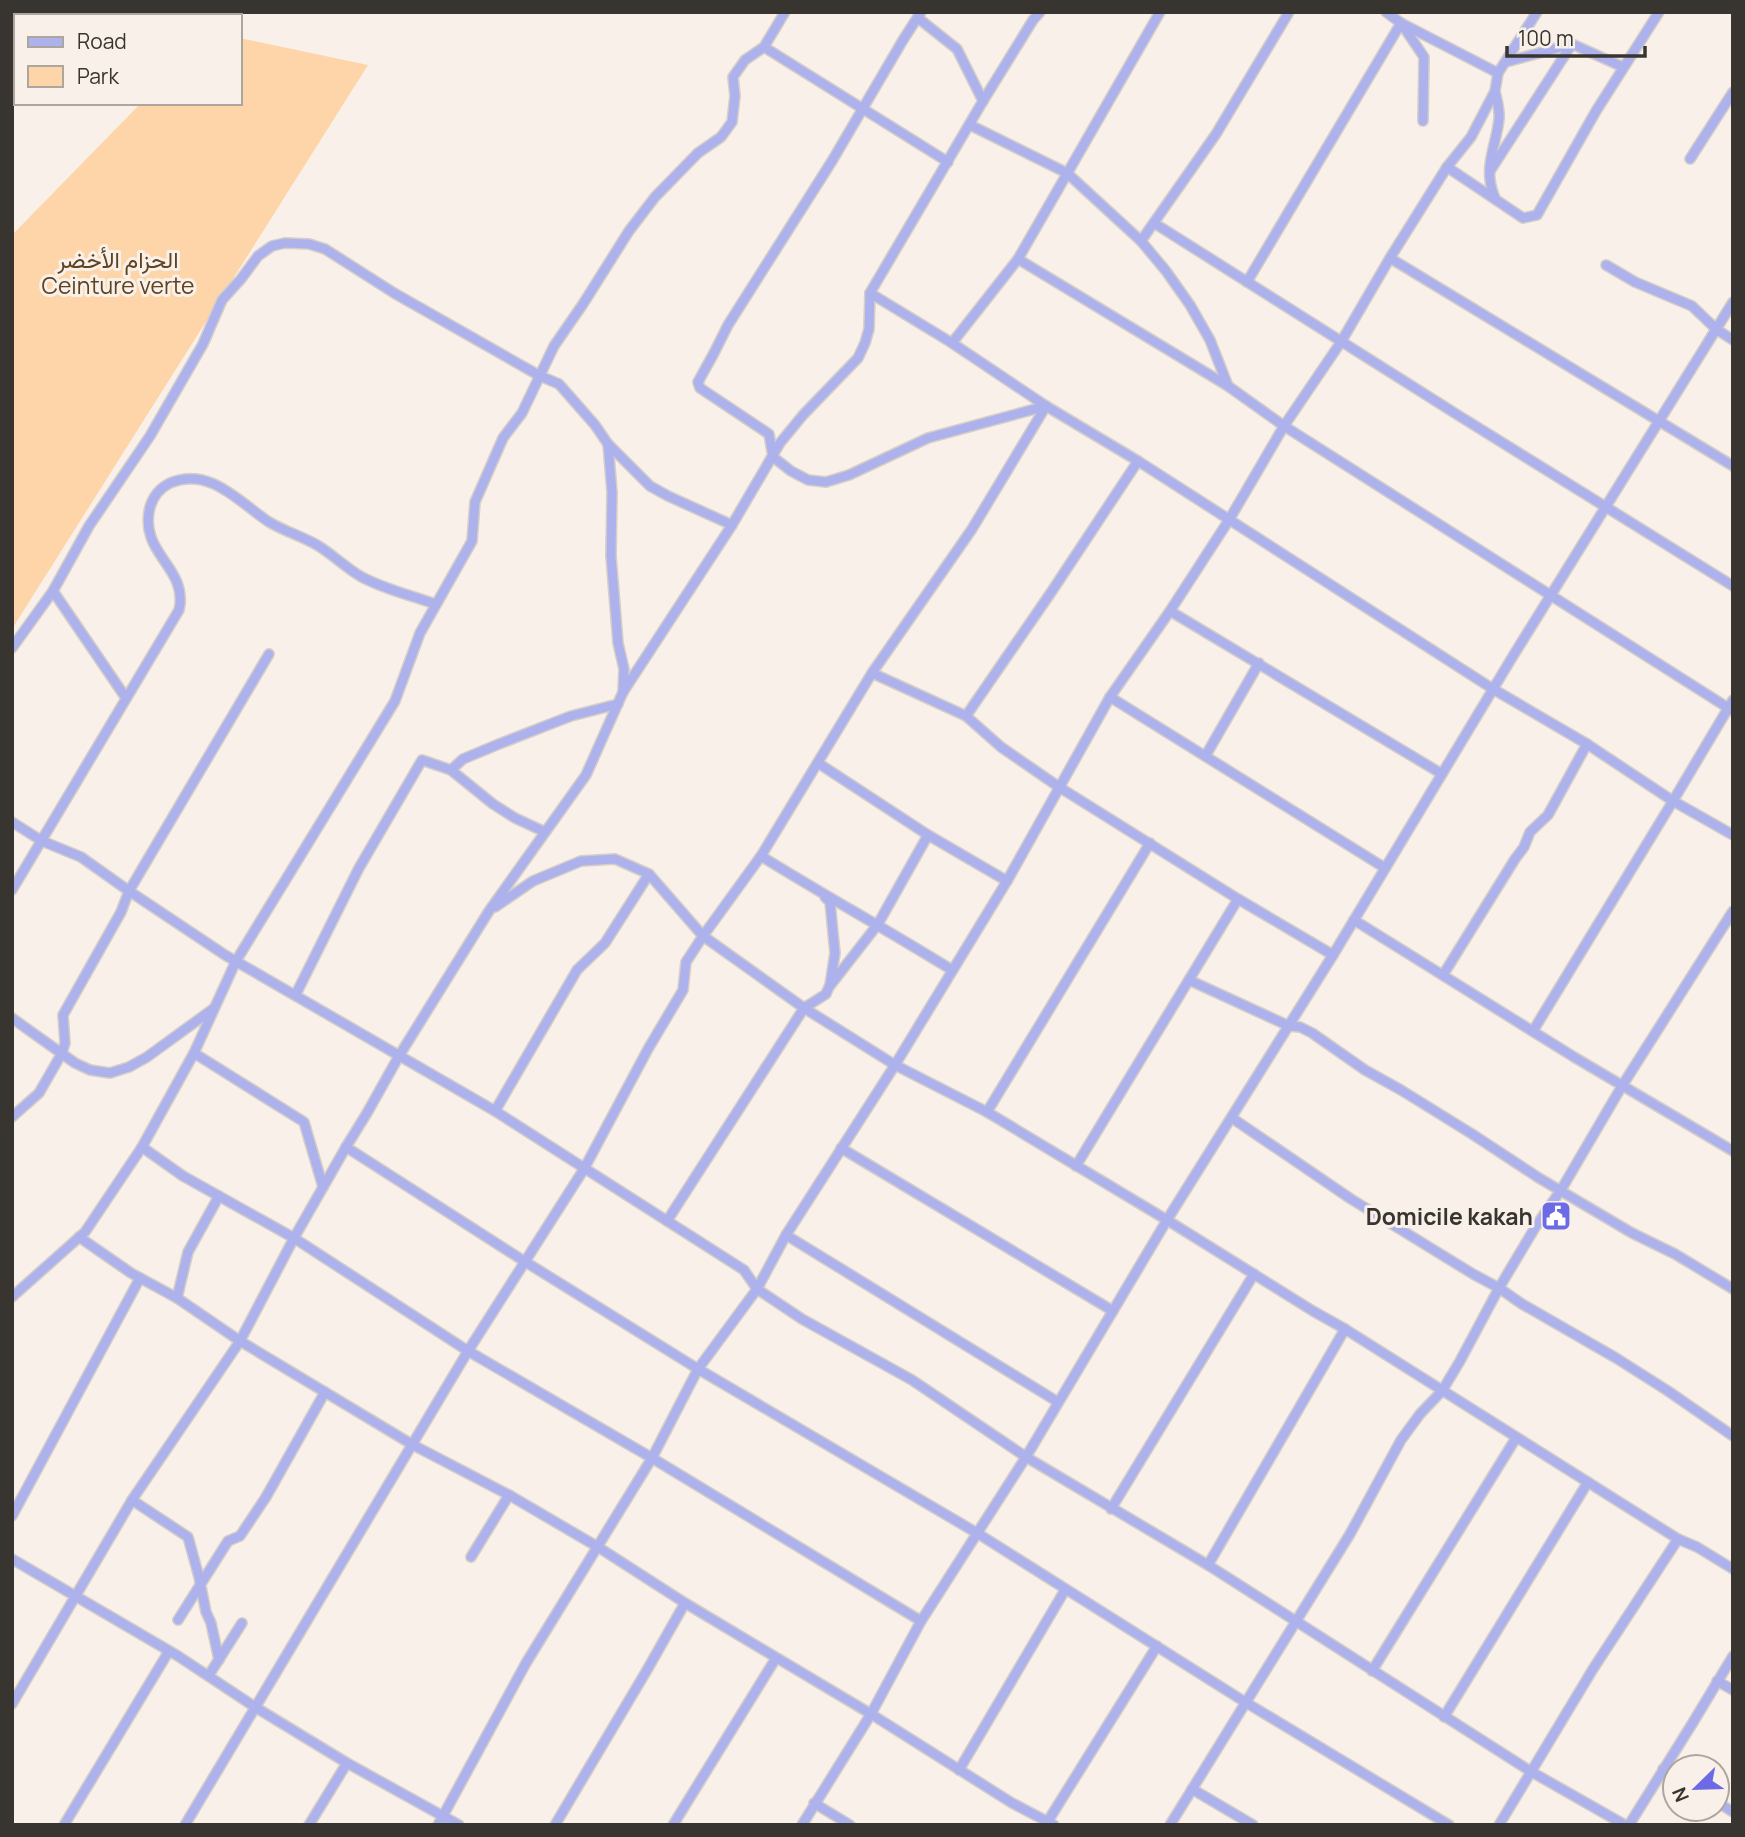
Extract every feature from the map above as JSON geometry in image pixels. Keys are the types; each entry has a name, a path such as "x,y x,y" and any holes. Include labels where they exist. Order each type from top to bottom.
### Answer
{"street":[{"path":"12,1297 85,1232 142,1147 194,1053 236,961 395,701 420,633 472,541 475,502 503,438 522,413 554,346 612,256 655,197 698,153 721,137 732,122 735,96 733,77 745,60 764,47 785,12"},
{"path":"12,1704 132,1500 240,1341 294,1238 399,1056 489,911 586,775 623,692 732,526 780,443 858,358 869,329 870,293 983,101 1033,19 1040,12"},
{"path":"952,343 1018,259 1160,12"},
{"path":"1141,241 1216,134 1289,12"},
{"path":"1386,12 1401,23 1498,73"},
{"path":"1494,198 1489,184 1490,156 1499,118 1495,91 1498,73 1538,12"},
{"path":"1447,167 1523,218 1537,215 1623,67 1659,12"},
{"path":"983,101 957,49 920,15 727,325 698,382 700,388 769,434 773,457 808,480 827,482 849,475 928,438 1046,406"},
{"path":"1247,282 1401,23"},
{"path":"1401,23 1424,57 1423,121"},
{"path":"1506,62 1572,44 1623,67"},
{"path":"1490,171 1572,44"},
{"path":"764,47 948,162"},
{"path":"441,1820 526,1663 652,1458 698,1369 757,1289 786,1235 895,1065 1007,881 1110,697 1229,520 1284,426 1341,342 1447,167 1471,137 1495,91"},
{"path":"1690,159 1733,92"},
{"path":"970,124 1067,173 1141,241 1190,305 1210,340 1228,386"},
{"path":"1154,223 1733,586"},
{"path":"12,648 53,591 89,526 150,436 203,344 222,300 258,256 272,246 285,243 309,244 325,249 394,293 540,376 559,384 608,444 650,486 732,526"},
{"path":"1390,258 1733,466"},
{"path":"1018,259 1228,386 1284,426 1731,706 1533,1031"},
{"path":"1606,265 1635,282 1692,306 1716,329 1733,340"},
{"path":"870,293 1493,689 1587,744 1673,802 1733,835"},
{"path":"802,1825 871,1714 921,1620 1026,1457 1167,1220 1334,955 1493,689 1733,302"},
{"path":"185,1825 468,1351 583,1169 683,990 687,962 761,856 872,673 972,529 1046,406"},
{"path":"608,444 612,492 611,556 618,643 624,669 623,692"},
{"path":"967,716 1138,461"},
{"path":"12,890 177,617 181,603 178,582 155,549 149,523 150,506 159,491 173,482 197,480 220,487 237,496 268,521 320,546 359,575 381,586 435,604"},
{"path":"53,591 126,698"},
{"path":"1170,611 1442,774"},
{"path":"12,1117 39,1093 62,1053 65,1043 62,1015 121,912 129,891 269,654"},
{"path":"1206,755 1259,663"},
{"path":"872,673 967,716 1001,747 1059,787 1238,899 1334,955"},
{"path":"1110,697 1385,868"},
{"path":"451,770 463,760 499,744 571,716 618,704"},
{"path":"1443,975 1524,847 1530,832 1548,815 1587,744"},
{"path":"296,995 359,868 422,760 451,770 493,804 545,832"},
{"path":"818,763 928,835 1007,881"},
{"path":"12,822 41,841 81,857 236,961 495,1111 744,1270 757,1289 802,1319 912,1380 1026,1457 1208,1565 1531,1771 1627,1825 1661,1772"},
{"path":"667,1221 804,1008 826,994 878,924 928,835"},
{"path":"987,1112 1150,843"},
{"path":"761,856 953,970"},
{"path":"489,911 533,881 581,861 615,859 649,874 703,936 804,1008 895,1065 987,1112 1167,1220 1678,1539 1733,1569"},
{"path":"495,1111 577,970 605,943 649,874"},
{"path":"821,893 830,902 835,953 830,987"},
{"path":"1076,1166 1238,899"},
{"path":"1170,1825 1350,1534 1401,1440 1441,1391 1460,1361 1536,1226 1561,1190 1622,1086 1733,911"},
{"path":"1354,920 1622,1086 1733,1151"},
{"path":"1189,981 1289,1026 1300,1027 1312,1033 1365,1070 1539,1178 1632,1233 1675,1254 1733,1290"},
{"path":"12,1017 75,1063 90,1070 110,1073 129,1068 175,1038 216,1006"},
{"path":"194,1053 304,1122 323,1187"},
{"path":"1232,1118 1350,1199 1616,1358 1733,1436"},
{"path":"346,1146 698,1369 976,1533 1245,1702 1449,1825"},
{"path":"142,1147 184,1176 294,1238 468,1351 921,1620"},
{"path":"841,1148 1112,1311"},
{"path":"177,1298 188,1252 219,1196"},
{"path":"786,1235 1058,1402"},
{"path":"79,1237 240,1341 413,1446 509,1494 1012,1803 1051,1823 1157,1646"},
{"path":"1111,1508 1254,1274"},
{"path":"12,1516 140,1278"},
{"path":"1208,1565 1345,1329"},
{"path":"178,1620 228,1541 240,1536 266,1497 325,1392"},
{"path":"1371,1671 1516,1438"},
{"path":"1444,1717 1588,1482"},
{"path":"471,1557 509,1494"},
{"path":"132,1500 188,1536 219,1660"},
{"path":"1499,1825 1593,1669 1678,1539"},
{"path":"12,1559 209,1675 255,1707 441,1820 459,1825"},
{"path":"959,1770 1065,1590"},
{"path":"555,1825 685,1604"},
{"path":"209,1675 242,1623"},
{"path":"64,1825 169,1651"},
{"path":"1673,1753 1733,1656"},
{"path":"673,1825 775,1658"},
{"path":"1717,1681 1733,1690"},
{"path":"309,1825 347,1763"},
{"path":"1192,1789 1253,1825"},
{"path":"814,1803 850,1825"}],"green space":[{"name":"الحزام الأخضر Ceinture verte","path":"242,38 368,65 12,629 12,235 139,105 242,105"}],"place":[{"name":"Domicile kakah","path":"1556,1216"}]}
